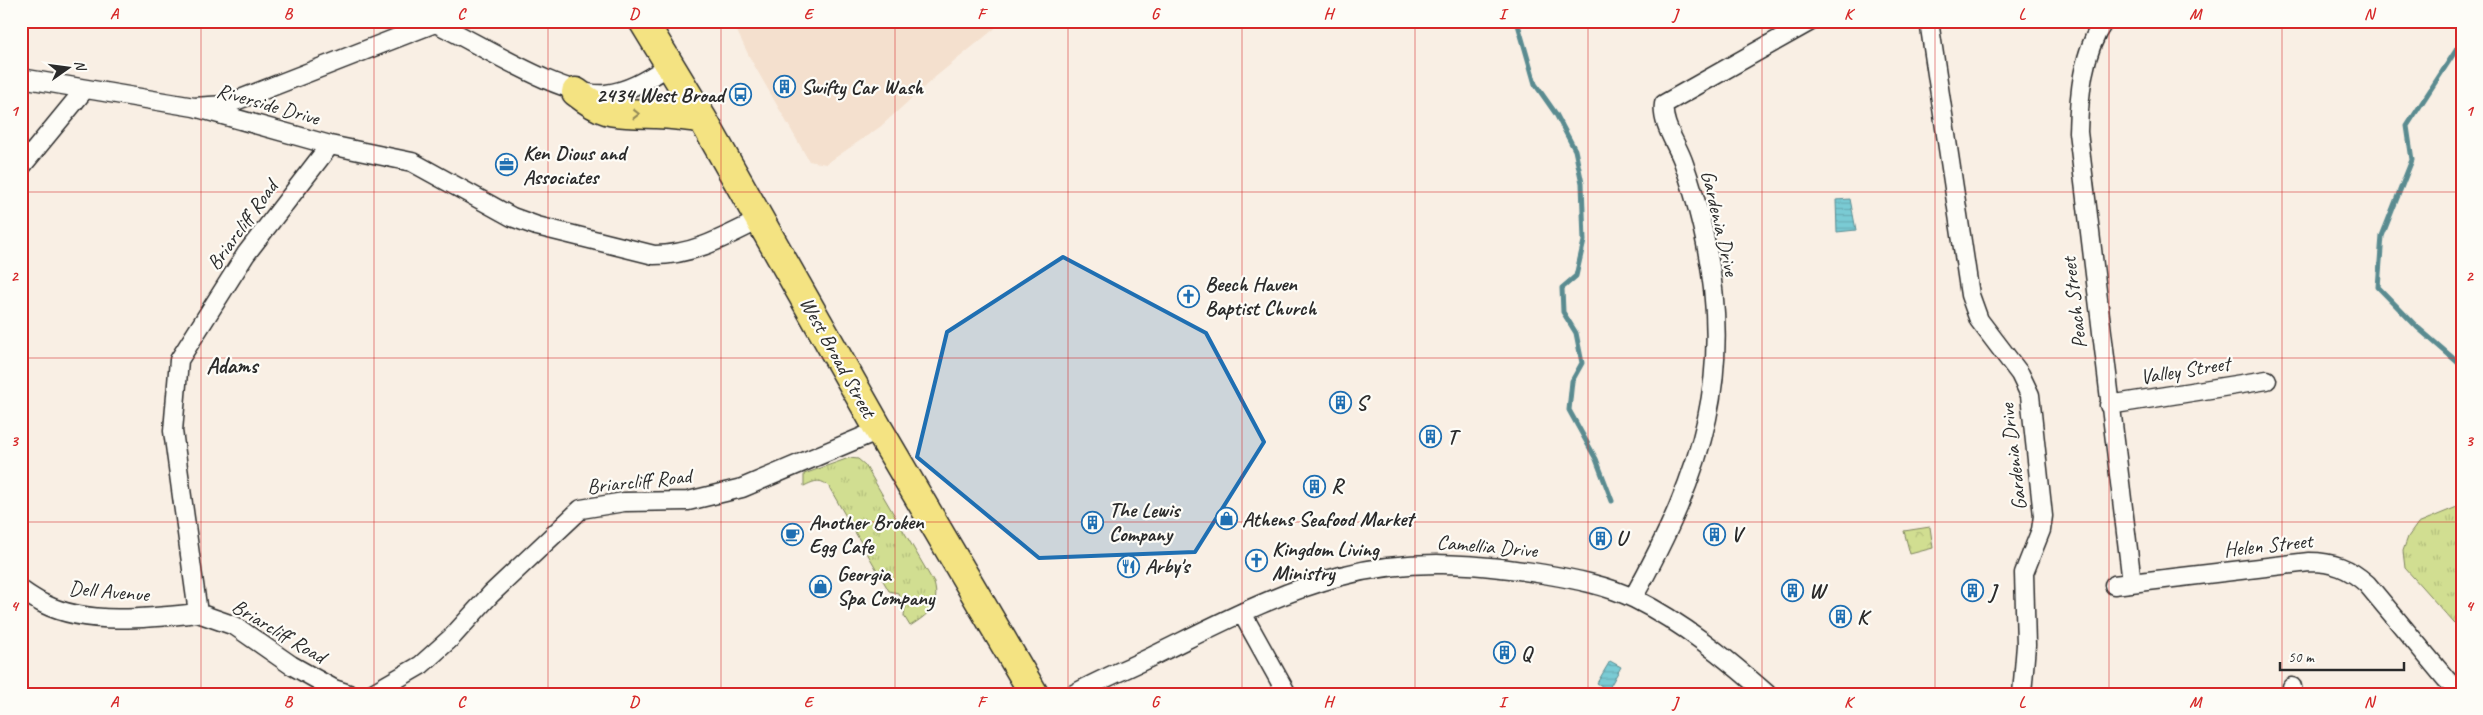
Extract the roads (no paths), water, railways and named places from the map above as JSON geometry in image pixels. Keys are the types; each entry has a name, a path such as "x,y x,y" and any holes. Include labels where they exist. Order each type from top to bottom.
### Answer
{"main road":[{"name":"West Broad Street","path":"643,21 702,118 879,430 1034,694"},
{"path":"576,92 593,105 610,113 702,118"}],"street":[{"name":"Gardenia Drive","path":"1633,598 1666,540 1681,506 1711,408 1716,374 1718,342 1702,226 1684,163 1664,116 1664,104 1811,21"},
{"name":"Gardenia Drive","path":"1929,21 1970,295 1979,320 2020,374 2030,395 2043,516 2041,530 2024,573 2026,645 2022,694"},
{"name":"Peach Street","path":"2104,21 2086,64 2080,98 2078,132 2109,405 2132,583"},
{"path":"433,22 576,92 590,94 623,90 635,86 669,66"},
{"name":"Riverside Drive","path":"194,107 225,104 433,22"},
{"name":"Riverside Drive","path":"21,78 194,107 330,145"},
{"path":"21,167 86,89"},
{"path":"330,145 412,162 503,213 537,226 654,255 673,255 693,250 715,242 759,220"},
{"name":"Briarcliff Road","path":"330,145 246,254 179,360 173,431 198,613 235,626 291,664 334,689 349,694"},
{"name":"Valley Street","path":"2109,405 2267,380"},
{"name":"Briarcliff Road","path":"371,694 421,665 451,638 492,594 580,508 624,502 688,501 742,488 879,430"},
{"name":"Camellia Drive","path":"1074,694 1242,613 1340,576 1400,565 1431,562 1503,567 1573,579 1608,588 1633,598 1675,622 1734,665 1766,694"},
{"name":"Helen Street","path":"2114,585 2309,562 2335,564 2356,575 2366,584 2446,679 2461,694"},
{"name":"Dell Avenue","path":"21,590 45,605 76,615 143,619 198,613"},
{"path":"1242,613 1287,694"}],"water":[{"path":"1850,199 1856,230 1837,232 1836,200"},
{"path":"1610,661 1621,667 1608,690 1597,683"}],"waterway":[{"path":"1517,21 1535,84 1556,114 1575,150 1582,183 1584,241 1576,276 1562,288 1563,312 1576,333 1582,363 1572,381 1569,410 1596,459 1612,501"},
{"path":"2462,41 2407,126 2412,160 2382,236 2378,287 2417,327 2462,366"}],"place":[{"name":"Swifty Car Wash","path":"785,87"},
{"name":"2434 West Broad","path":"740,95"},
{"name":"Ken Dious and Associates","path":"507,165"},
{"name":"Beech Haven Baptist Church","path":"1189,296"},
{"name":"S","path":"1340,403"},
{"name":"T","path":"1431,437"},
{"name":"R","path":"1315,486"},
{"name":"Athens Seafood Market","path":"1226,519"},
{"name":"The Lewis Company","path":"1093,522"},
{"name":"Another Broken Egg Cafe","path":"793,534"},
{"name":"V","path":"1715,534"},
{"name":"U","path":"1600,538"},
{"name":"Kingdom Living Ministry","path":"1256,561"},
{"name":"Arby's","path":"1129,566"},
{"name":"Georgia Spa Company","path":"821,586"},
{"name":"W","path":"1793,591"},
{"name":"J","path":"1973,591"},
{"name":"K","path":"1841,617"},
{"name":"Q","path":"1505,653"}],"district":[{"name":"Adams","path":"232,365"}]}
